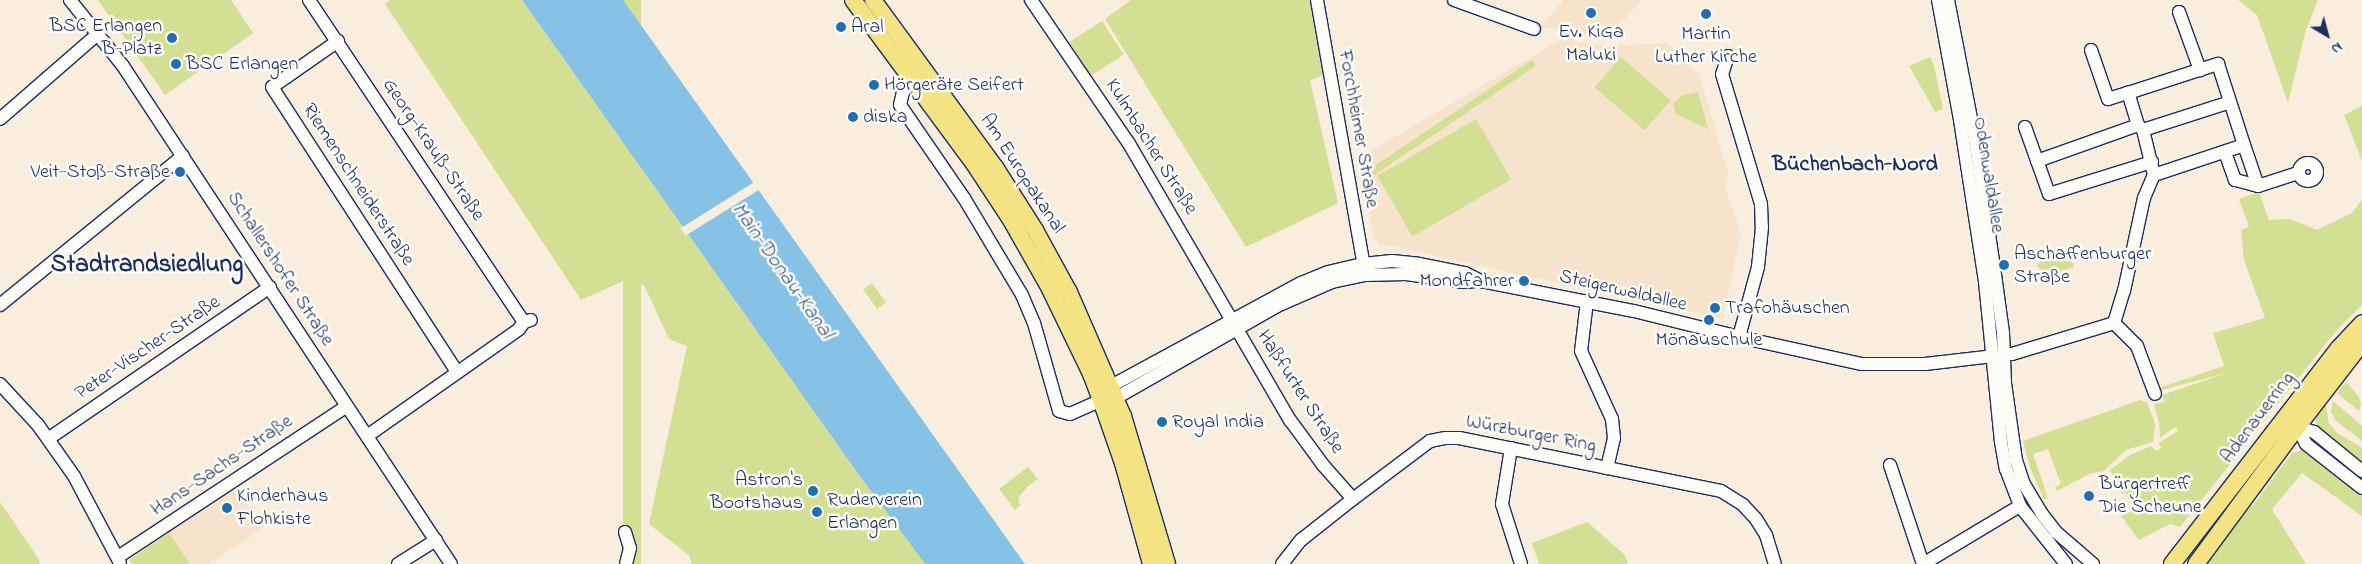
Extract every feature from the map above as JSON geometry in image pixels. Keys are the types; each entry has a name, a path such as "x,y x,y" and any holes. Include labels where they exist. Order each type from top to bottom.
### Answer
{"main road":[{"name":"Am Europakanal","path":"853,0 973,162 1016,228 1109,395 1121,457 1151,564"},
{"name":"Am Europakanal","path":"873,0 980,144 1019,204 1069,292 1146,487 1167,564"},
{"name":"Adenauerring","path":"2196,564 2339,348 2362,323"},
{"name":"Adenauerring","path":"2172,564 2291,422 2362,343"}],"street":[{"name":"Schallershofer Straße","path":"70,0 99,33 123,66 451,564"},
{"name":"Georg-Krauß-Straße","path":"309,0 528,321 367,436"},
{"name":"Kulmbacher Straße","path":"1031,0 1128,142 1234,324"},
{"name":"Forchheimer Straße","path":"1317,0 1364,270"},
{"path":"1454,0 1534,29"},
{"name":"Odenwaldallee","path":"1938,0 1963,138 2012,442 2024,484 2037,508 2056,532 2093,564"},
{"name":"Odenwaldallee","path":"1948,0 1976,148 1994,267 2001,442 2006,469 2020,506 2066,564"},
{"path":"2179,12 2200,70"},
{"path":"0,119 99,33"},
{"name":"Riemenschneiderstraße","path":"338,41 272,87 457,372"},
{"path":"2091,50 2108,99 2218,64 2258,186"},
{"path":"1728,56 1722,74 1761,204 1762,227 1758,267 1739,338"},
{"path":"914,81 903,92 900,105 964,198 1022,295 1034,323 1060,411 1070,414 1109,395"},
{"path":"2114,324 2124,291 2144,198 2154,175 2152,162 2128,93"},
{"path":"2037,161 2230,102"},
{"path":"2025,127 2049,194 2152,162"},
{"path":"2154,175 2244,145"},
{"path":"2225,152 2235,180 2258,186 2298,173"},
{"path":"0,305 183,156"},
{"name":"Steigerwaldallee","path":"1109,395 1234,324 1301,283 1328,272 1364,270 1392,262 1419,264 1465,273 1481,281 1587,301 1739,338 1862,364 1925,364 1999,356"},
{"name":"Peter-Vischer-Straße","path":"48,439 270,287"},
{"path":"1587,301 1581,351 1612,419 1614,438 1607,468"},
{"name":"Haßfurter Straße","path":"1234,324 1290,420 1323,465 1352,499"},
{"path":"1999,356 2114,324"},
{"path":"2114,324 2137,346 2155,394"},
{"path":"0,384 48,439 83,491 120,560"},
{"name":"Hans-Sachs-Straße","path":"120,560 347,406"},
{"path":"2291,422 2314,432 2362,471"},
{"path":"2291,422 2306,444 2362,488"},
{"name":"Würzburger Ring","path":"1282,564 1301,540 1430,441 1459,438 1721,491 1743,505 1756,519 1766,535 1775,564"},
{"path":"1512,448 1502,504 1520,564"},
{"path":"1890,465 1923,564 2020,506"},
{"path":"625,532 630,548 626,564"},
{"path":"398,564 436,540"},
{"name":"Odenwaldallee","path":"2058,554 2070,564"}],"shaded area":[{"name":"Ev. KiGa Maluki","path":"1563,0 1642,0 1608,37 1541,27"},
{"path":"1562,39 1606,46 1667,43 1699,74 1728,173 1726,191 1741,235 1722,319 1591,289 1592,285 1573,281 1571,286 1379,243 1374,238 1359,158"},
{"name":"Kinderhaus Flohkiste","path":"236,487 263,528 210,564 153,564 141,549"}],"green space":[{"name":"BSC Erlangen","path":"98,0 231,0 253,33 165,95"},
{"path":"390,0 522,0 854,468 925,564 691,564 690,556 649,524 687,346 669,339 644,285 630,278 581,300 385,4"},
{"path":"623,0 641,0 641,564 623,564"},
{"path":"1131,0 1311,0 1324,75 1310,80 1338,203 1246,247 1105,19"},
{"path":"2238,0 2318,0 2305,33 2288,103 2257,15"},
{"path":"1102,21 1124,55 1091,76 1069,42"},
{"path":"1621,57 1671,100 1645,130 1595,87"},
{"path":"1930,57 1934,66 1943,109 1935,112 1909,66"},
{"path":"1532,60 1536,66 1373,175 1370,170"},
{"path":"1698,92 1708,129 1676,114 1673,104 1681,96"},
{"path":"2362,106 2362,161 2344,115"},
{"path":"1476,119 1511,180 1412,237 1377,176"},
{"path":"2259,192 2269,220 2290,219 2317,230 2352,213 2362,200 2362,305 2336,331 2180,527 2170,524 2139,540 2121,516 2134,510 2126,493 2122,494 2110,470 2130,455 2151,446 2156,451 2161,448 2159,443 2178,431 2175,427 2160,438 2159,422 2154,404 2165,402 2162,395 2227,373 2161,390 2159,388 2224,366 2213,333 2265,318 2244,260 2241,230 2249,227 2239,199"},
{"path":"2069,253 2074,267 2054,273 2052,268 2043,271 2037,266 2041,260 2045,261"},
{"path":"872,283 886,302 877,309 863,289"},
{"path":"2346,382 2358,396 2361,403 2359,411 2337,393"},
{"path":"2140,400 2147,403 2155,424 2153,442 2126,450 2104,471 2089,474 2057,491 2055,487 2061,484 2048,449 2033,454 2048,498 2044,499 2030,468 2023,441"},
{"path":"2333,401 2362,426 2362,441 2335,420 2331,412"},
{"path":"2325,402 2329,423 2336,432 2362,448 2362,463 2322,434 2316,425 2316,418"},
{"path":"2302,450 2362,496 2362,516 2302,473 2272,509 2306,564 2202,564 2235,521 2254,504 2292,453"},
{"path":"1028,467 1038,479 1027,487 1018,498 1020,505 1015,510 999,489"},
{"path":"0,502 38,558 40,564 0,564"},
{"path":"1587,522 1625,555 1628,564 1539,564 1532,543"},
{"path":"169,533 190,564 132,564 129,560"}],"water":[{"name":"Main-Donau-Kanal","path":"522,0 623,0 1025,564 925,564 854,468"}],"pier":[{"path":"756,181 761,189 685,236 681,228"}],"place":[{"name":"Ev. KiGa Maluki","path":"1591,13"},
{"name":"Martin Luther Kirche","path":"1706,14"},
{"name":"Aral","path":"841,27"},
{"name":"BSC Erlangen B-Platz","path":"172,38"},
{"name":"BSC Erlangen","path":"176,64"},
{"name":"Hörgeräte Seifert","path":"874,85"},
{"name":"diska","path":"853,117"},
{"name":"Veit-Stoß-Straße","path":"180,172"},
{"name":"Aschaffenburger Straße","path":"2004,265"},
{"name":"Mondfahrer","path":"1524,281"},
{"name":"Trafohäuschen","path":"1715,308"},
{"name":"Mönauschule","path":"1709,320"},
{"name":"Royal India","path":"1162,422"},
{"name":"Astron's Bootshaus","path":"813,491"},
{"name":"Bürgertreff Die Scheune","path":"2089,496"},
{"name":"Kinderhaus Flohkiste","path":"227,508"},
{"name":"Ruderverein Erlangen","path":"817,512"}],"district":[{"name":"Büchenbach-Nord","path":"1855,166"},
{"name":"Stadtrandsiedlung","path":"147,265"}]}
